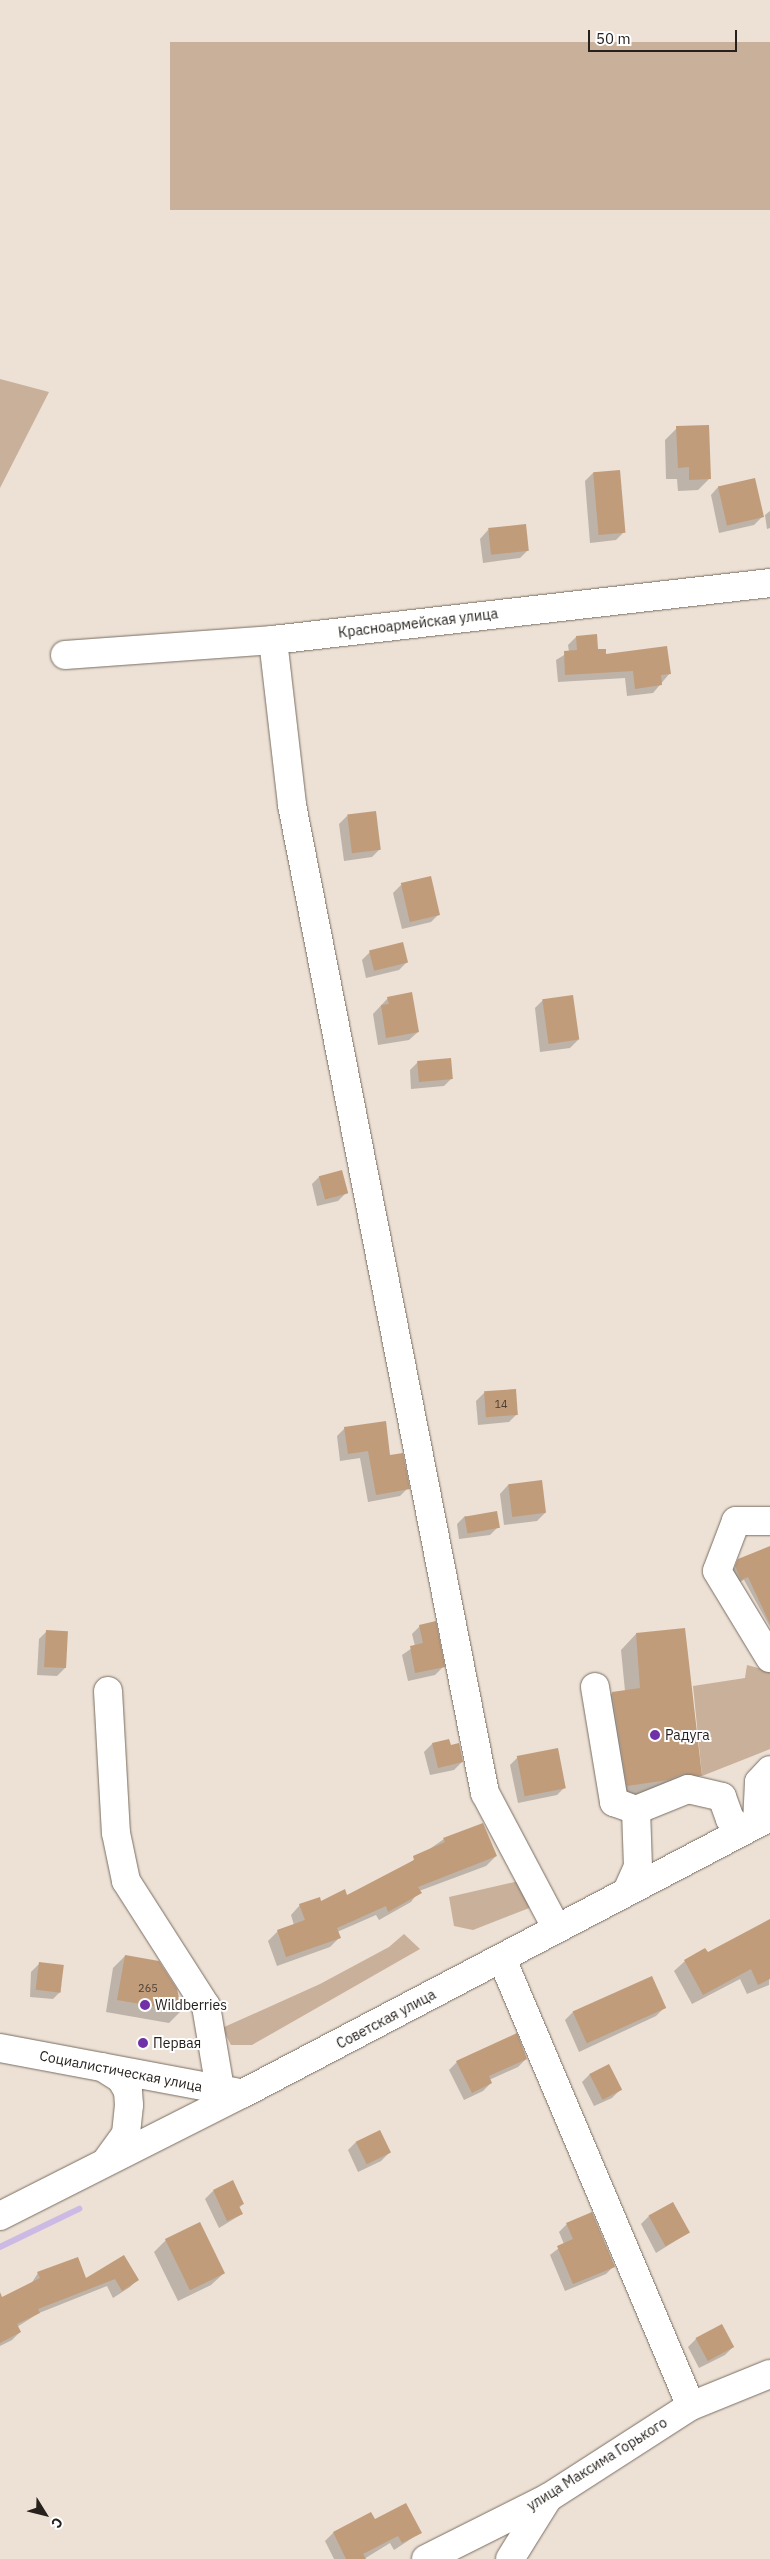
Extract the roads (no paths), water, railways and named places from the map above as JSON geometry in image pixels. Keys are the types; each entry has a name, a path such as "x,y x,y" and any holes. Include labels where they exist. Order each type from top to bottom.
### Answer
{"street":[{"name":"Красноармейская улица","path":"65,655 273,640 770,583"},
{"path":"273,640 292,805 485,1793 556,1927"},
{"path":"770,1521 736,1521 717,1570 770,1658"},
{"path":"595,1688 614,1802 636,1810 688,1789 722,1797 730,1819 756,1823 759,1782 770,1770"},
{"path":"108,1691 116,1832 126,1881 206,2006 231,2092"},
{"path":"628,1889 638,1868 636,1810"},
{"name":"Советская улица","path":"0,2216 104,2164 231,2092 502,1958 556,1927 756,1823"},
{"path":"502,1958 691,2406"},
{"name":"Социалистическая улица","path":"0,2048 231,2092"},
{"path":"102,2067 121,2079 128,2091 129,2105 126,2134 104,2164"},
{"name":"улица Максима Горького","path":"426,2559 548,2498 691,2406 770,2374"},
{"path":"510,2559 548,2498"}],"waterway":[{"path":"0,2247 79,2209"}],"place":[{"name":"Радуга","path":"655,1735"},
{"name":"Wildberries","path":"145,2005"},
{"name":"Первая","path":"143,2043"}]}
